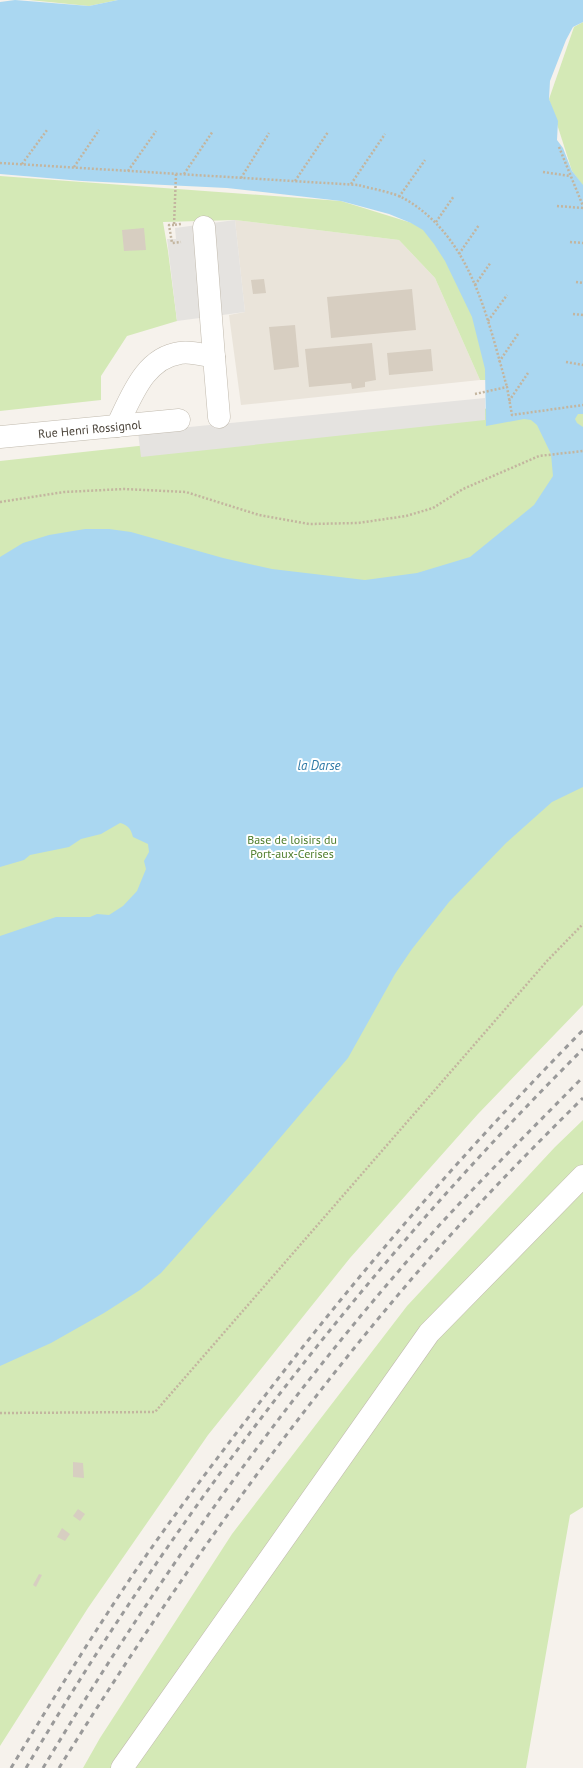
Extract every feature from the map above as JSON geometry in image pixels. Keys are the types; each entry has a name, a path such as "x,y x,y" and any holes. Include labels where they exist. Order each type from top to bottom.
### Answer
{"street":[{"path":"204,227 219,417"},
{"path":"117,426 144,375 158,362 169,355 182,352 214,357"},
{"name":"Rue Henri Rossignol","path":"0,437 179,420"},
{"path":"122,1768 429,1333 583,1176"}],"path":[{"path":"22,164 46,130"},
{"path":"74,168 99,130"},
{"path":"128,171 156,131"},
{"path":"184,174 213,131"},
{"path":"295,181 328,132"},
{"path":"240,178 269,133"},
{"path":"351,184 385,134"},
{"path":"557,206 583,207 559,147"},
{"path":"400,197 425,160"},
{"path":"0,163 351,184 400,197 427,214 436,222 459,254 475,285 483,302 507,387 512,415 583,405"},
{"path":"543,172 571,176"},
{"path":"175,213 176,174"},
{"path":"436,222 454,196"},
{"path":"171,240 169,225 174,225"},
{"path":"459,254 480,225"},
{"path":"570,242 583,243"},
{"path":"475,285 491,262"},
{"path":"576,282 583,283"},
{"path":"488,321 507,295"},
{"path":"573,314 583,315"},
{"path":"499,362 518,334"},
{"path":"566,362 583,365"},
{"path":"509,401 528,373"},
{"path":"475,394 507,387"},
{"path":"0,502 64,492 124,489 186,492 259,515 309,524 358,523 406,516 433,508 463,488 538,456 583,451"},
{"path":"0,1413 155,1412 541,967 583,924"}],"shaded area":[{"path":"235,220 399,240 435,278 480,380 241,405 229,315 245,312"},
{"path":"235,220 245,312 177,321 167,239 176,239 175,228"},
{"path":"485,398 485,420 141,457 138,432"}],"green space":[{"path":"29,0 118,0 89,6"},
{"path":"583,22 583,186 572,171 549,99 574,27"},
{"path":"0,176 341,201 428,228 468,290 498,380 480,380 435,278 399,240 235,220 163,222 177,321 127,336 101,376 101,400 0,411"},
{"name":"Base de loisirs du Port-aux-Cerises","path":"583,398 583,1005 478,1114 350,1258 208,1435 88,1608 0,1746 0,461"},
{"path":"583,1120 583,1507 570,1515 526,1768 83,1768 100,1738 232,1534 407,1306 555,1147"}],"water":[{"name":"la Darse","path":"15,0 89,6 118,0 583,0 583,22 573,27 566,40 550,81 549,99 558,121 557,140 563,148 572,171 583,185 583,414 578,414 575,419 577,423 583,427 583,787 552,802 506,843 449,902 412,949 395,974 348,1058 251,1172 161,1273 140,1290 104,1313 51,1343 0,1366 0,936 56,917 90,917 97,914 109,915 123,906 137,891 146,869 144,861 149,852 148,844 133,837 129,828 120,823 101,834 81,839 69,847 30,855 24,860 0,867 0,557 23,543 49,535 85,529 109,529 131,532 223,558 272,569 365,580 417,573 470,557 534,505 553,476 551,454 537,425 531,420 524,419 486,426 485,369 472,317 445,261 434,244 423,230 411,223 389,214 341,201 227,188 82,181 0,174 0,2"}],"building":[{"path":"144,228 146,250 124,251 122,230"},
{"path":"264,279 266,293 253,294 251,280"},
{"path":"412,289 416,330 331,338 327,297"},
{"path":"295,325 299,367 274,370 269,327"},
{"path":"372,343 376,380 365,382 365,387 352,389 351,383 309,387 305,349"},
{"path":"431,349 433,371 389,375 387,353"},
{"path":"73,1462 83,1463 84,1478 73,1477"},
{"path":"78,1509 85,1514 80,1521 73,1516"},
{"path":"62,1528 70,1534 65,1541 57,1537"},
{"path":"39,1574 42,1575 36,1587 33,1585"}],"railway":[{"path":"11,1768 71,1670 134,1573 191,1493 290,1364 369,1265 453,1169 495,1122 583,1030"},
{"path":"26,1768 85,1671 148,1576 213,1483 282,1391 354,1301 428,1214 504,1130 583,1049"},
{"path":"43,1768 83,1702 168,1573 258,1447 305,1386 353,1325 425,1241 583,1077"},
{"path":"59,1768 141,1640 184,1577 273,1453 319,1393 366,1333 435,1252 497,1185 583,1098"}]}
